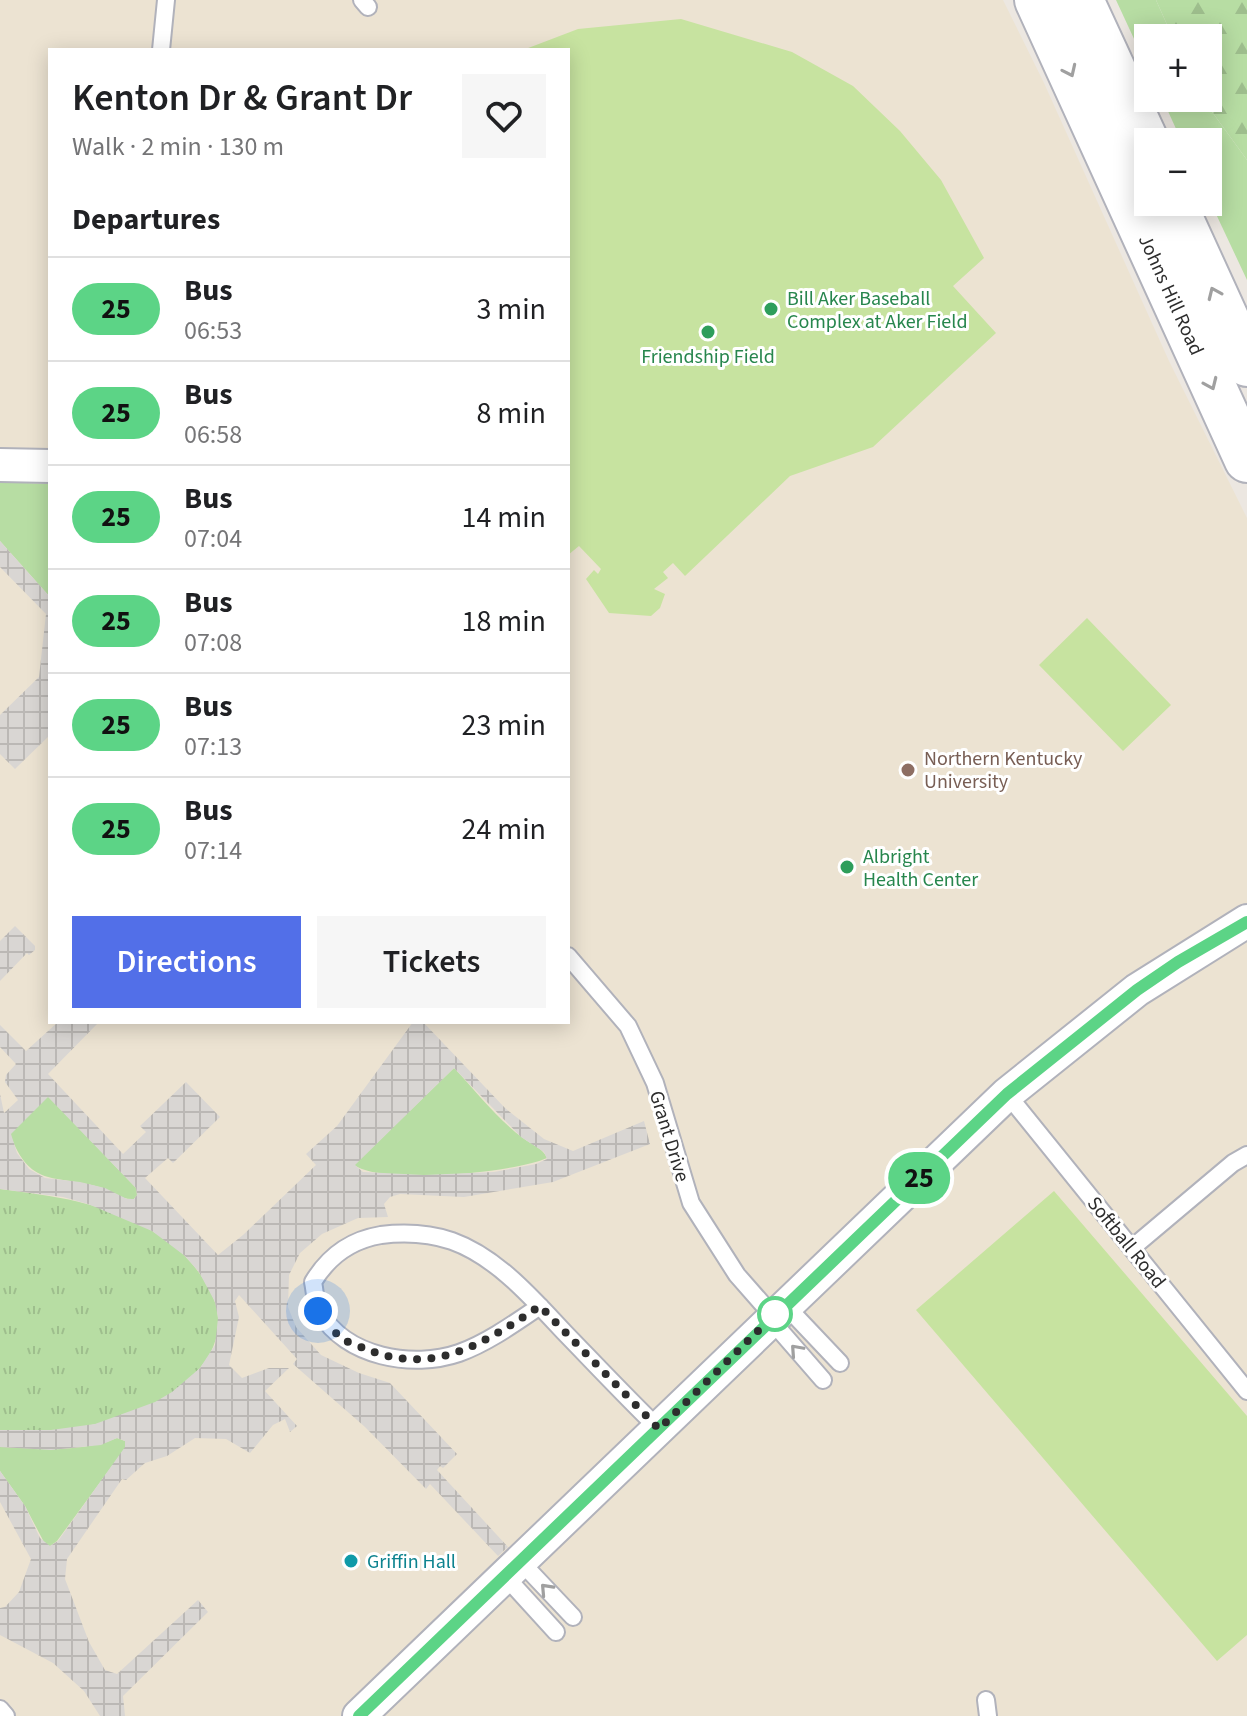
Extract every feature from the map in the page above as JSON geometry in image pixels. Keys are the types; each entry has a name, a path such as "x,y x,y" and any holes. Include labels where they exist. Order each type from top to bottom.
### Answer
{"main road":[{"name":"Johns Hill Road","path":"1037,0 1247,460"},
{"path":"1081,0 1140,128"},
{"name":"Johns Hill Road","path":"1179,216 1247,364"}],"street":[{"path":"0,465 48,466"},
{"path":"359,1716 1007,1094 1137,990 1247,921"}],"lane":[{"path":"161,48 166,0"},
{"name":"Grant Drive","path":"570,958 628,1026 655,1083 691,1203 737,1275 776,1313"},
{"name":"Softball Road","path":"1007,1094 1247,1391"},
{"path":"1132,1248 1233,1163 1247,1155"},
{"path":"540,1306 460,1353 428,1360 386,1357 342,1339 318,1311 313,1282 325,1263 346,1247 369,1237 426,1233 456,1243 497,1268 540,1306 659,1429"},
{"path":"776,1313 840,1363"},
{"path":"776,1313 823,1380"},
{"path":"512,1569 573,1617"},
{"path":"512,1569 556,1632"},
{"path":"0,1709 6,1716"}],"shaded area":[{"name":"Northern Kentucky University","path":"0,0 1003,0 1044,83 1169,361 1247,518 1247,1716 0,1716"},
{"path":"0,541 48,595 48,737 15,769 0,754 0,715 39,677 46,614 0,567"},
{"path":"15,926 35,946 35,950 29,955 27,953 0,981 0,941"},
{"path":"56,1024 97,1024 48,1074 123,1154 146,1132 140,1126 186,1082 220,1117 173,1163 168,1158 145,1178 218,1255 316,1165 306,1154 337,1126 412,1024 425,1024 505,1108 544,1139 573,1151 644,1121 650,1144 553,1182 464,1197 400,1194 390,1197 384,1204 388,1217 358,1218 322,1234 300,1253 289,1275 288,1307 296,1327 321,1355 390,1383 457,1454 437,1470 508,1547 498,1556 430,1484 426,1489 365,1427 293,1364 297,1359 239,1295 235,1301 239,1317 229,1365 242,1378 269,1368 289,1368 265,1391 297,1426 290,1432 285,1419 273,1425 250,1453 226,1439 195,1438 167,1456 145,1463 126,1480 122,1479 67,1559 65,1579 89,1642 105,1670 117,1674 198,1600 208,1612 123,1696 125,1716 100,1716 84,1691 53,1663 0,1635 0,1608 5,1607 19,1592 31,1559 0,1502 0,1471 25,1506 40,1538 50,1546 58,1541 125,1447 125,1441 117,1438 101,1445 51,1450 0,1447 0,1430 51,1430 95,1424 155,1402 200,1368 215,1345 218,1318 215,1302 199,1272 185,1256 152,1231 63,1197 0,1189 0,1094 4,1113 18,1100 5,1082 6,1075 16,1064 0,1047 0,1025 26,1051","holes":["454,1068 521,1137 544,1152 547,1159 494,1172 424,1175 363,1172 355,1165","48,1097 136,1188 134,1199 127,1199 105,1188 45,1178 29,1169 17,1153 11,1134"]}],"green space":[{"path":"1116,0 1156,0 1167,24 1134,24 1134,39"},
{"path":"1156,0 1247,0 1247,160 1212,112 1222,112 1222,24 1167,24"},
{"name":"Friendship Field","path":"681,19 792,52 853,86 900,131 941,180 984,258 953,286 996,333 873,447 790,476 685,576 673,563 663,572 668,578 654,589 665,594 660,608 651,616 609,613 586,579 594,570 598,574 601,569 579,546 570,553 570,48 528,48 578,29"},
{"path":"1168,112 1212,112 1247,160 1247,280 1217,216 1222,216 1222,128 1176,128"},
{"path":"0,482 48,484 48,595 0,541"},
{"path":"1087,618 1171,705 1123,751 1039,665"},
{"path":"454,1068 504,1122 540,1149 547,1158 507,1168 449,1175 391,1174 354,1165"},
{"path":"48,1096 136,1188 134,1199 99,1187 45,1176 26,1163 10,1134"},
{"path":"0,1189 59,1198 116,1213 162,1237 188,1259 208,1287 216,1305 218,1321 210,1353 188,1380 165,1397 113,1420 55,1430 0,1430"},
{"path":"1054,1191 1247,1416 1247,1635 1217,1661 916,1310"},
{"path":"117,1438 125,1441 126,1447 57,1541 50,1546 45,1544 25,1506 0,1471 0,1447 74,1448"}],"bus line":[{"name":"25","path":"359,1716 1007,1094 1137,990 1247,922"}],"place":[{"name":"Bill Aker Baseball Complex at Aker Field","path":"771,309"},
{"name":"Friendship Field","path":"708,332"},
{"name":"Northern Kentucky University","path":"908,770"},
{"name":"Albright Health Center","path":"847,867"},
{"name":"Griffin Hall","path":"351,1561"}],"route":[{"path":"318,1311 342,1339 386,1357 428,1360 460,1353 540,1306 659,1429 775,1314"}]}
